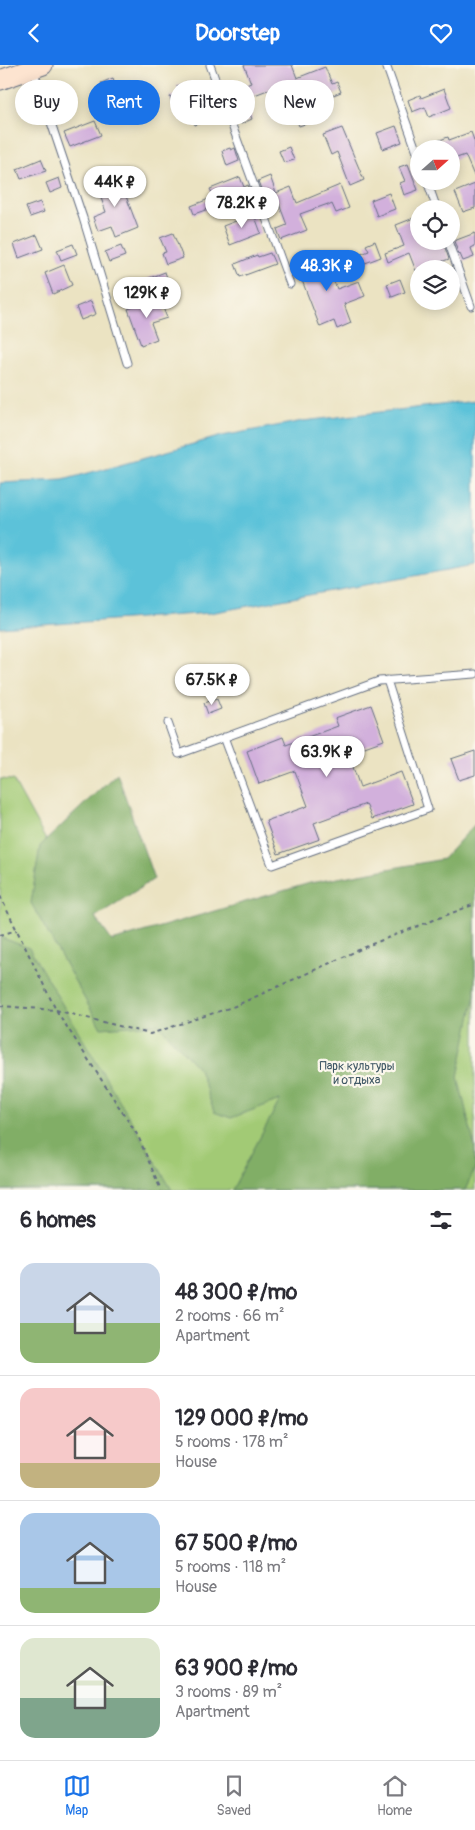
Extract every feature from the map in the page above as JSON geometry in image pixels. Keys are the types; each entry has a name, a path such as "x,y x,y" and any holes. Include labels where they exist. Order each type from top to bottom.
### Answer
{"main road":[{"path":"0,80 38,67"}],"lane":[{"path":"210,65 290,284"},
{"path":"386,65 413,140"},
{"path":"38,67 127,363"},
{"path":"451,250 471,306"},
{"path":"168,723 179,754 379,681 475,674"},
{"path":"224,737 272,865 428,809 387,680"}],"path":[{"path":"0,896 56,1010 138,1136 161,1190"},
{"path":"0,1006 56,1010 150,1034 235,1006 372,943 475,904"},
{"path":"0,935 18,930"}],"green space":[{"path":"117,773 154,879 95,917 112,941 310,883 443,859 475,824 475,995 458,1077 475,1148 475,1169 465,1190 232,1190 280,1100 231,1118 214,1112 199,1069 158,1024 101,1028 31,903 40,846"},
{"name":"Парк культуры и отдыха","path":"0,779 13,780 148,1026 475,902 475,1190 0,1190"},
{"path":"0,937 29,948 172,1190 0,1190"}],"water":[{"path":"475,401 475,565 210,613 0,628 0,483 63,480 222,436 303,421"}],"building":[{"path":"244,65 292,65 297,78 325,67 330,80 265,80 265,91 255,95 255,80 250,80"},
{"path":"337,82 341,92 334,95 334,83"},
{"path":"444,89 451,108 429,117 425,107 412,112 408,100 420,95 421,98"},
{"path":"88,124 97,125 101,135 70,147 64,133"},
{"path":"396,126 402,142 383,149 377,133"},
{"path":"342,128 364,180 350,186 337,152 331,155 323,135"},
{"path":"471,132 475,143 475,178 465,155 460,157 460,140 449,140"},
{"path":"289,147 294,160 284,163 279,151"},
{"path":"230,148 231,150 235,148 239,161 227,166 222,151"},
{"path":"41,159 46,171 21,179 17,169"},
{"path":"408,164 410,169 410,190 418,190 404,195 400,183 405,181 399,167"},
{"path":"118,175 138,228 116,237 112,226 98,231 93,217 106,212 96,184"},
{"path":"270,176 276,193 291,187 297,203 340,185 349,208 336,213 332,204 328,206 328,204 300,214 307,230 281,240 277,229 287,225 276,196 265,200 258,181"},
{"path":"240,177 244,187 248,185 252,195 218,208 217,206 194,214 191,206 214,197 210,189"},
{"path":"59,178 62,188 50,193 46,183"},
{"path":"475,184 475,208 463,212 460,200 458,200 455,192"},
{"path":"389,193 395,209 377,216 371,200"},
{"path":"40,202 44,212 30,217 26,207"},
{"path":"254,214 261,233 230,245 223,226"},
{"path":"410,220 410,250 446,250 449,259 412,260 409,253 388,262 385,253 404,246 396,225"},
{"path":"173,233 183,258 166,264 162,253 166,252 160,238"},
{"path":"475,233 475,246 471,248 474,257 463,261 457,250 460,250 460,239"},
{"path":"37,235 43,249 19,258 14,244"},
{"path":"375,241 381,257 360,265 362,271 352,275 346,260 369,251 366,245"},
{"path":"73,244 77,254 61,260 57,250"},
{"path":"121,246 125,256 109,262 105,252"},
{"path":"322,252 337,289 359,281 365,296 344,304 351,323 337,329 334,321 320,327 298,270 301,269 298,262"},
{"path":"270,253 275,264 240,277 235,264 257,255 258,257"},
{"path":"64,265 72,285 53,294 45,273"},
{"path":"165,272 171,289 153,295 147,279"},
{"path":"400,279 405,292 392,297 387,284"},
{"path":"159,297 167,318 151,323 157,339 141,345 128,309"},
{"path":"91,301 96,314 81,320 76,307"},
{"path":"217,699 221,709 208,714 204,703"},
{"path":"371,705 384,740 348,753 360,787 401,772 413,804 372,819 366,804 314,823 320,839 278,854 266,821 308,806 295,771 259,784 247,751 283,737 286,745 338,726 335,718"},
{"path":"475,751 475,775 459,780 451,759"}]}
